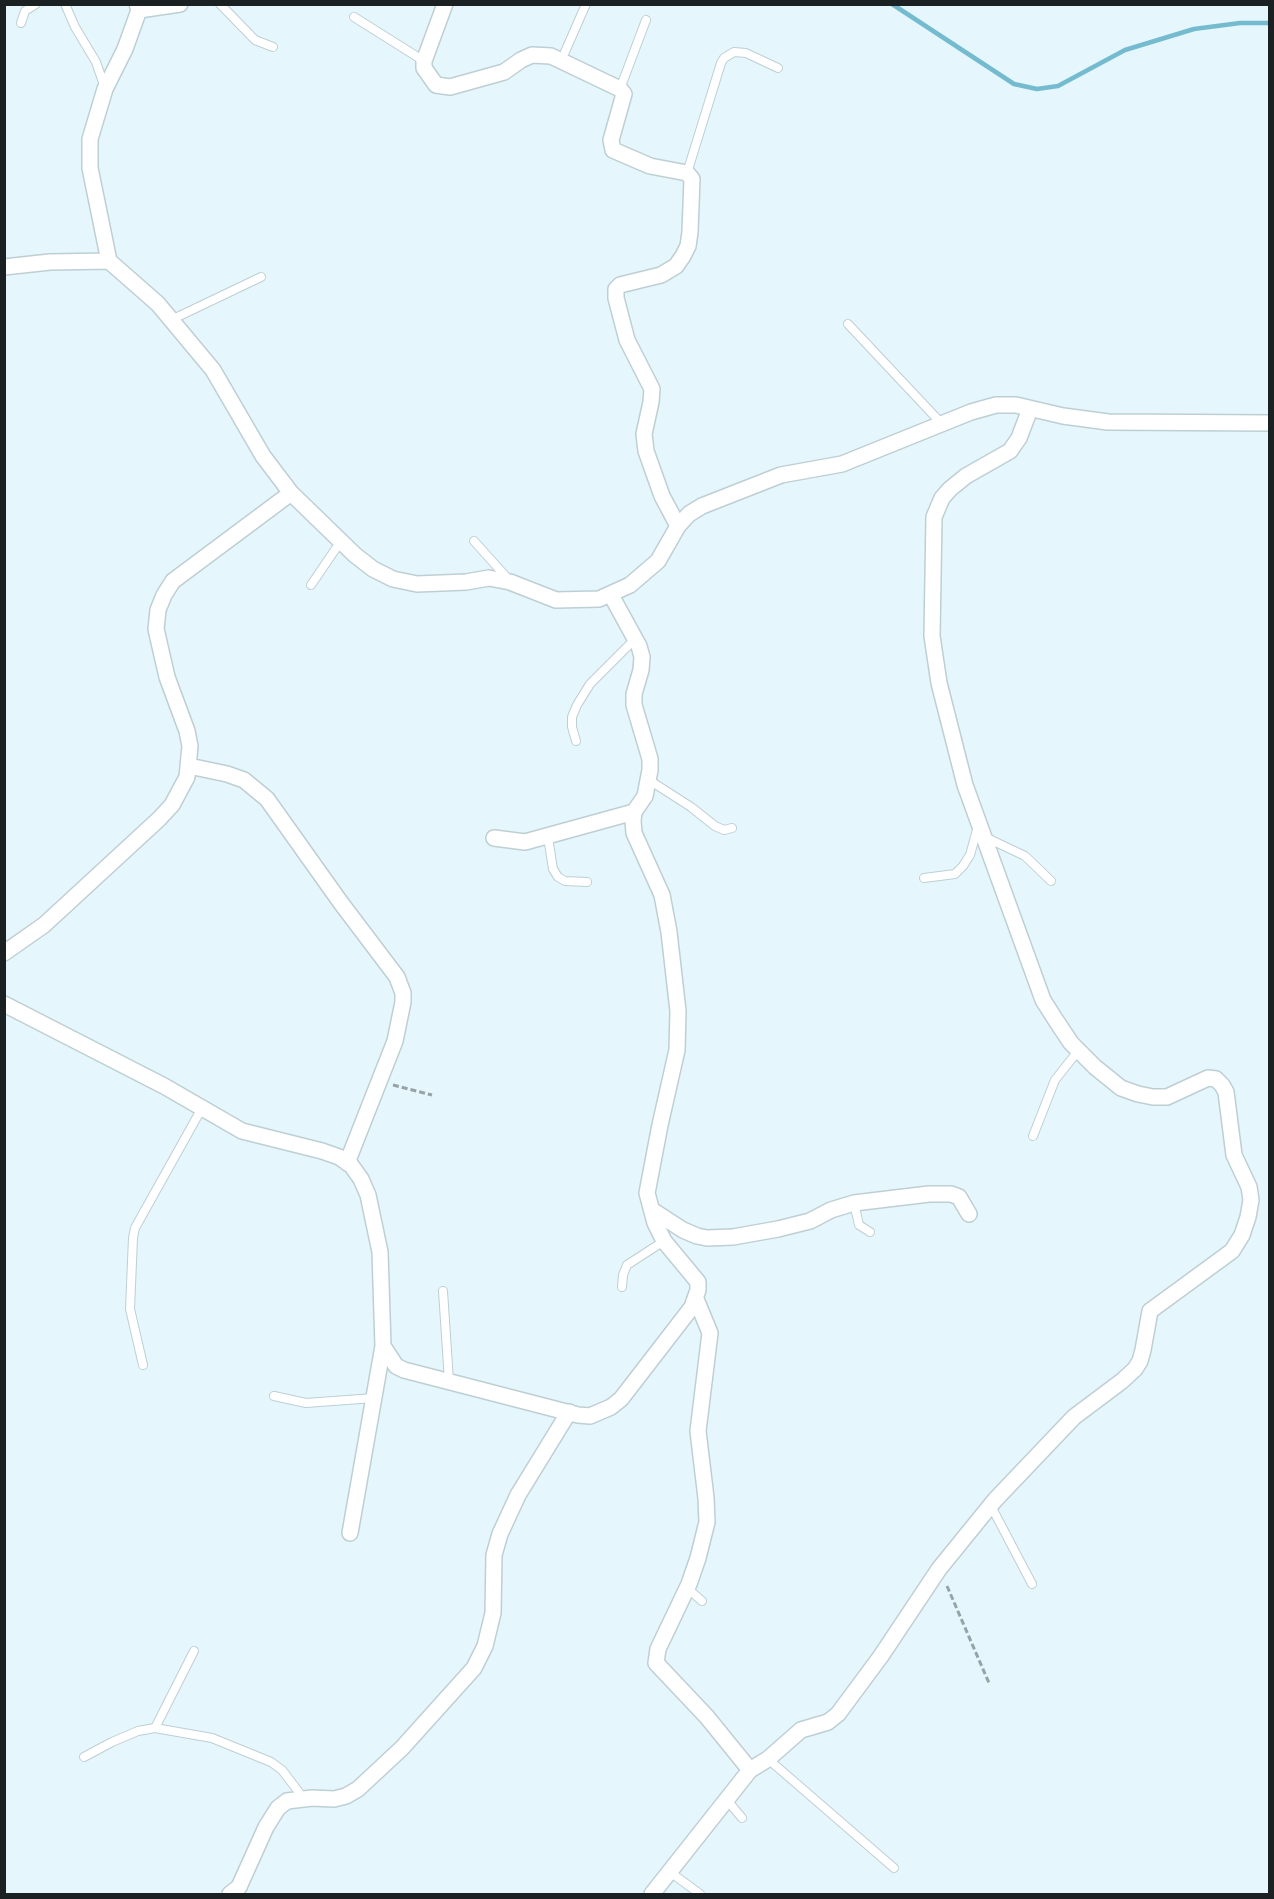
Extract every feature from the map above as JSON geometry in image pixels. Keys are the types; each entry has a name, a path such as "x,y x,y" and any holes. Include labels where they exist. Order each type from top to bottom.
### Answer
{"street":[{"path":"180,4 138,8 124,49 105,89 93,127 90,168 109,261 158,304 221,381 263,456 291,493 373,569 393,579 417,584 455,583 489,578 510,582 556,600 599,599 630,585 658,561 678,526 689,514 702,506 781,475 842,464 971,412 996,405 1016,405 1063,416 1108,422 1269,423"},
{"path":"445,4 424,61 424,68 436,85 443,87 504,72 521,60 532,56 551,56 620,89 624,94 611,140 613,150 650,166 687,173 692,179 690,232 684,256 676,266 661,275 620,285 616,289 616,298 627,340 652,389 644,434 645,451 662,496 678,526"},
{"path":"4,267 50,262 109,261"},
{"path":"652,1894 750,1770 801,1730 828,1722 838,1714 881,1656 939,1569 990,1505 1074,1417 1122,1382 1135,1369 1143,1350 1149,1311 1232,1251 1242,1235 1248,1217 1251,1200 1249,1187 1234,1155 1226,1092 1222,1084 1215,1079 1208,1078 1167,1097 1138,1094 1122,1088 1095,1067 1071,1043 1043,1000 965,785 939,683 932,636 934,517 942,498 950,489 966,476 1010,451 1019,438 1030,409"},
{"path":"4,953 44,926 172,805 189,766 190,746 188,731 167,677 156,629 158,610 173,581 291,493"},
{"path":"383,1346 396,1366 590,1416 621,1400 696,1299 698,1282 664,1241 655,1223 647,1193 677,1050 678,1011 669,932 662,895 634,833 634,812 645,796 649,780 650,759 634,705 642,657 611,595"},
{"path":"189,766 244,780 267,799 340,903 397,977 403,993 395,1041 347,1162"},
{"path":"494,838 525,842 634,812"},
{"path":"4,1004 164,1086 242,1131 339,1157 347,1162 361,1179 368,1195 380,1252 383,1346 350,1533"},
{"path":"652,1210 683,1230 707,1238 733,1237 778,1229 810,1221 831,1210 854,1203 928,1194 951,1194 959,1197 969,1214"},
{"path":"696,1299 711,1333 698,1431 707,1512 704,1538 687,1588 658,1648 656,1663 707,1717 750,1770"},
{"path":"230,1894 239,1887 266,1827 278,1808 287,1801 334,1799 346,1796 358,1789 402,1748 474,1668 485,1646 493,1613 494,1555 500,1534 519,1495 569,1412"}],"lane":[{"path":"21,23 25,11 36,4"},
{"path":"65,4 75,27 96,62 105,89"},
{"path":"220,4 255,40 273,47"},
{"path":"561,61 586,4"},
{"path":"354,16 424,61"},
{"path":"620,89 646,20"},
{"path":"687,173 720,63 724,58 734,52 746,53 778,68"},
{"path":"171,320 261,277"},
{"path":"848,324 942,424"},
{"path":"310,585 341,541"},
{"path":"474,541 510,582"},
{"path":"576,741 572,717 590,684 635,639"},
{"path":"649,780 691,807 715,826 724,830 732,828"},
{"path":"924,878 955,874 970,855 981,830 1025,856 1051,881"},
{"path":"548,837 553,869 558,877 565,881 587,882"},
{"path":"1033,1136 1055,1080 1078,1051"},
{"path":"143,1365 130,1308 135,1227 202,1108"},
{"path":"854,1203 859,1225 870,1232"},
{"path":"622,1287 627,1265 664,1241"},
{"path":"442,1292 449,1381"},
{"path":"274,1396 306,1403 374,1398"},
{"path":"990,1505 1032,1584"},
{"path":"687,1588 702,1601"},
{"path":"155,1728 194,1651"},
{"path":"84,1757 138,1731 155,1728 212,1738 271,1762 282,1770 304,1799"},
{"path":"768,1758 894,1868"},
{"path":"727,1800 742,1818"},
{"path":"670,1872 700,1894"}],"path":[{"path":"379,1082 432,1095"},
{"path":"939,1569 990,1683"}],"waterway":[{"path":"892,4 1014,84 1037,89 1058,86 1125,50 1194,29 1240,23 1270,23"}]}
